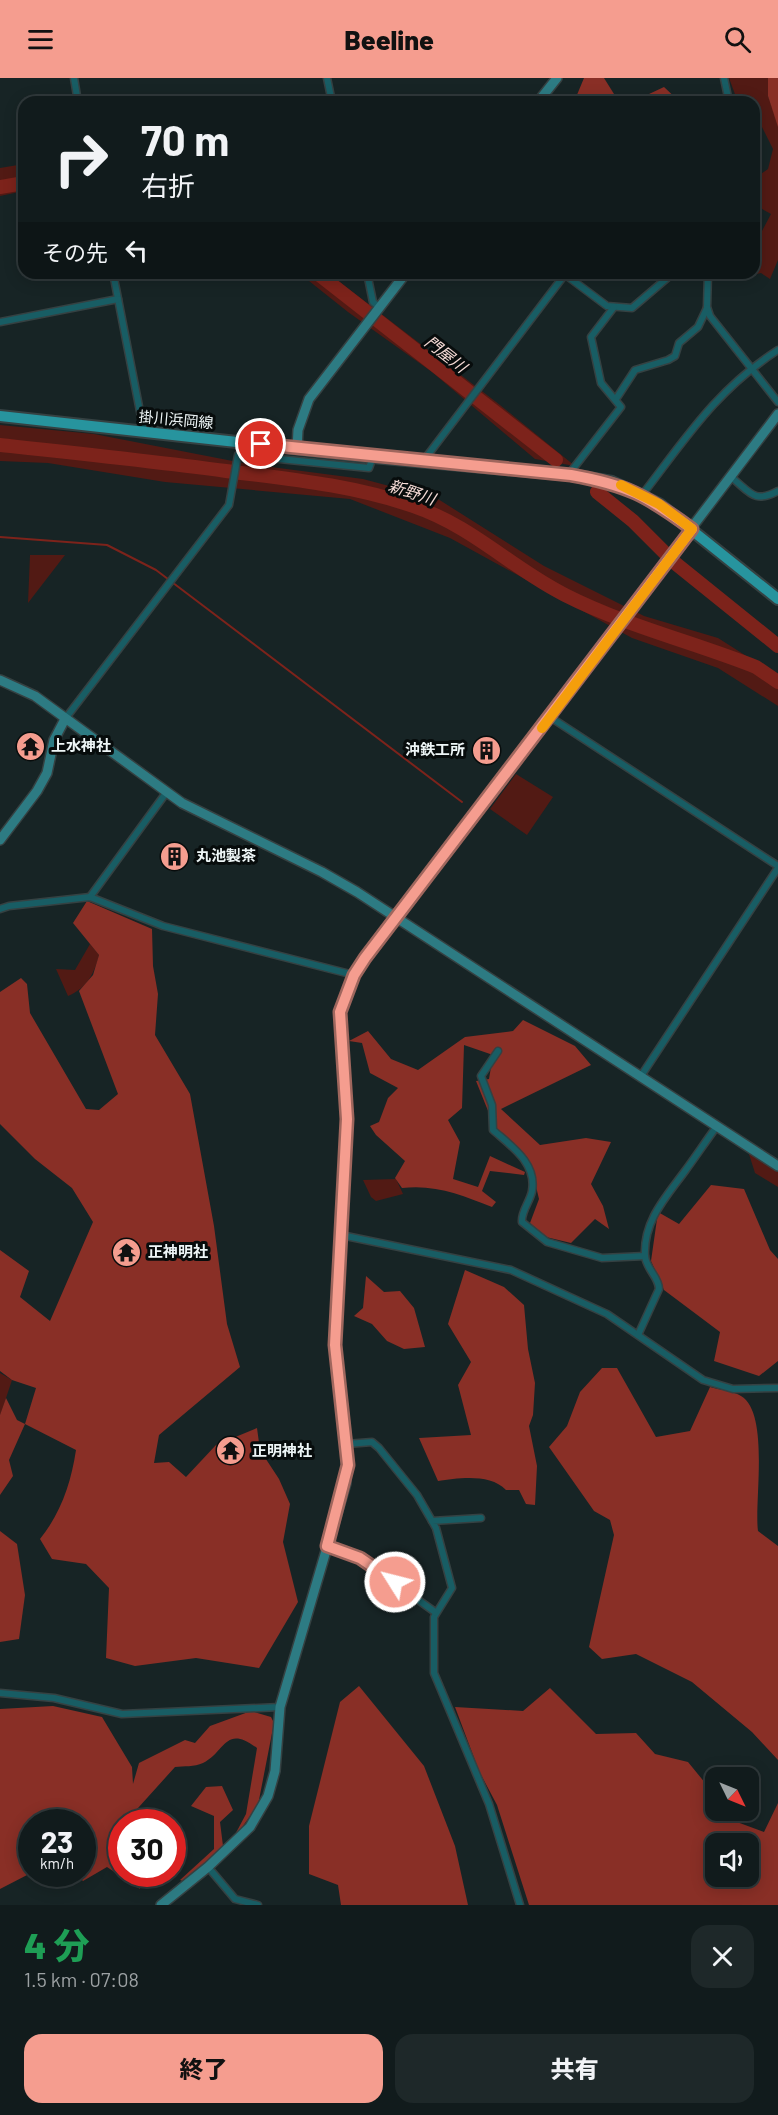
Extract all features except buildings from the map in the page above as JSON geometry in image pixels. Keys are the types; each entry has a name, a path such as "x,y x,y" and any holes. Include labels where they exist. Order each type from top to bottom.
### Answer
{"main road":[{"name":"掛川浜岡線","path":"0,416 373,457 568,475 612,482 642,495 692,529 778,599"}],"street":[{"path":"74,78 77,96"},
{"path":"327,78 331,96"},
{"path":"543,96 557,78"},
{"path":"724,78 728,96"},
{"path":"114,279 144,432"},
{"path":"368,279 374,302 379,308"},
{"path":"297,449 298,430 309,399 401,279"},
{"path":"424,460 560,279"},
{"path":"572,279 607,306 632,308 666,279"},
{"path":"708,279 710,316 778,402"},
{"path":"0,322 118,299"},
{"path":"568,475 621,407 601,383 591,337 614,307"},
{"path":"616,399 634,370 675,356 679,343 698,327 708,307"},
{"path":"642,495 713,403 751,368 778,350"},
{"path":"161,1905 208,1867 250,1827 268,1796 275,1771 280,1707 346,1483 347,1444 335,1345 347,1119 340,1012 354,975 778,414"},
{"path":"0,840 38,791 47,773 54,740 65,719 229,505 233,494 238,455 369,468 373,457"},
{"path":"731,477 759,498 765,498 778,491"},
{"path":"0,680 34,696 166,794 322,872 396,917 778,1166"},
{"path":"550,717 778,867 641,1076"},
{"path":"90,897 166,794"},
{"path":"0,909 90,897 163,926 354,975"},
{"path":"498,1051 480,1076 492,1105 494,1130 519,1153 532,1178 532,1192 522,1222 548,1242 602,1258 645,1256"},
{"path":"638,1335 659,1289 659,1284 647,1265 645,1256 651,1220 661,1199 717,1126"},
{"path":"341,1235 511,1270 607,1314 703,1380 733,1389 778,1388"},
{"path":"347,1444 372,1442 379,1448 417,1495 436,1528 452,1588 445,1603 435,1612 434,1673 489,1804 520,1905"},
{"path":"432,1521 481,1518"},
{"path":"327,1546 360,1558 435,1612"},
{"path":"0,1693 54,1698 122,1713 280,1707"},
{"path":"208,1867 235,1899 258,1905"}],"shaded area":[{"path":"584,78 604,78 614,94 620,96 576,96"},
{"path":"729,78 768,78 768,96 778,124 778,260 770,279 760,273 760,235 771,214 760,208 760,175 768,169 773,149 760,123 760,96 736,96"},
{"path":"768,78 778,78 778,127 768,96"},
{"path":"664,87 674,96 645,96"},
{"path":"18,165 18,192 0,196 0,168"},
{"path":"307,279 336,279 500,405 575,466 535,459 432,372 348,312"},
{"path":"0,425 94,434 248,464 363,479 438,499 544,566 644,616 718,638 778,676 778,706 718,668 632,638 450,538 350,499 165,482 48,463 0,461"},
{"path":"30,555 65,555 28,603"},
{"path":"516,774 553,797 527,835 490,809"},
{"path":"87,901 152,929 153,966 158,994 155,1035 190,1094 214,1226 227,1324 240,1367 159,1435 154,1463 169,1462 186,1477 216,1445 257,1428 260,1450 279,1479 290,1504 283,1542 298,1602 259,1668 196,1658 135,1666 106,1658 109,1588 86,1564 52,1559 40,1539 54,1519 64,1497 76,1450 25,1424 36,1388 12,1380 0,1371 0,1250 29,1271 20,1297 50,1321 93,1222 72,1188 35,1159 0,1124 0,992 21,978 27,984 30,1013 86,1109 99,1110 118,1094 79,991 93,975 99,955 73,923"},
{"path":"90,944 99,955 95,968 85,985 68,996 56,969 75,970"},
{"path":"523,1020 575,1046 591,1065 501,1109 540,1145 586,1138 611,1142 591,1184 603,1206 609,1229 595,1219 571,1243 546,1237 530,1223 539,1199 533,1174 526,1161 499,1138 476,1081 489,1079 493,1055 464,1045 462,1108 448,1120 460,1142 453,1179 478,1187 490,1156 525,1172 524,1175 490,1171 482,1191 496,1202 492,1207 437,1189 402,1188 395,1178 405,1161 376,1135 370,1126 379,1122 388,1098 398,1088 370,1073 362,1043 349,1041 368,1031 391,1059 418,1070 465,1037 513,1031"},
{"path":"748,1151 778,1172 778,1187 755,1173"},
{"path":"396,1179 403,1194 376,1201 371,1197 363,1180"},
{"path":"711,1185 744,1189 770,1250 778,1259 778,1361 759,1376 714,1361 720,1332 664,1290 651,1261 658,1212 679,1224"},
{"path":"465,1270 504,1287 524,1305 528,1349 535,1383 533,1415 529,1426 537,1466 535,1505 526,1504 519,1490 506,1490 483,1479 438,1481 419,1438 471,1435 458,1385 471,1362 448,1324"},
{"path":"366,1276 384,1292 400,1291 414,1308 425,1347 404,1349 387,1341 372,1324 354,1316 363,1308"},
{"path":"602,1368 617,1368 656,1437 690,1431 710,1387 738,1394 750,1406 758,1439 758,1531 778,1546 778,1760 752,1732 692,1682 636,1654 602,1659 589,1647 614,1535 610,1520 594,1511 549,1447 567,1426 580,1392"},
{"path":"0,1373 12,1380 0,1416"},
{"path":"6,1398 17,1420 25,1424 9,1460 13,1476 0,1495 0,1415"},
{"path":"0,1531 17,1544 25,1595 19,1639 0,1642"},
{"path":"359,1686 424,1766 455,1846 468,1905 341,1905 338,1885 309,1874 309,1826 340,1702"},
{"path":"550,1688 596,1734 636,1733 655,1754 688,1762 705,1783 705,1821 736,1821 764,1832 778,1803 778,1905 529,1905 497,1805 479,1771 455,1707 523,1711"},
{"path":"53,1706 102,1717 132,1767 133,1784 139,1763 185,1740 195,1743 210,1726 251,1711 271,1717 274,1723 258,1805 230,1844 246,1814 257,1748 246,1741 232,1739 203,1763 175,1767 137,1809 108,1809 108,1868 96,1873 96,1809 18,1809 18,1880 0,1889 0,1709"},
{"path":"222,1786 233,1810 220,1822 223,1846 207,1865 186,1881 186,1875 214,1849 214,1816 191,1806 206,1787"}],"waterway":[{"name":"門屋川","path":"0,187 18,184"},
{"name":"門屋川","path":"325,279 556,460"},
{"name":"新野川","path":"0,445 297,480 367,493 413,506 474,536 527,573 565,595 612,616 756,667 778,682"},
{"name":"門屋川","path":"597,492 633,521 675,563 778,646"},
{"path":"0,537 107,545 156,570 462,802"}],"slow traffic":[{"path":"542,728 692,529 659,504 621,485"}],"place":[{"name":"上水神社","path":"30,746"},
{"name":"沖鉄工所","path":"486,750"},
{"name":"丸池製茶","path":"175,856"},
{"name":"正神明社","path":"127,1252"},
{"name":"正明神社","path":"231,1451"}],"route":[{"path":"261,444 571,475 612,482 659,504 692,529 365,958 344,997 340,1012 347,1119 335,1345 348,1465 346,1483 327,1546 360,1558 395,1582"}]}
